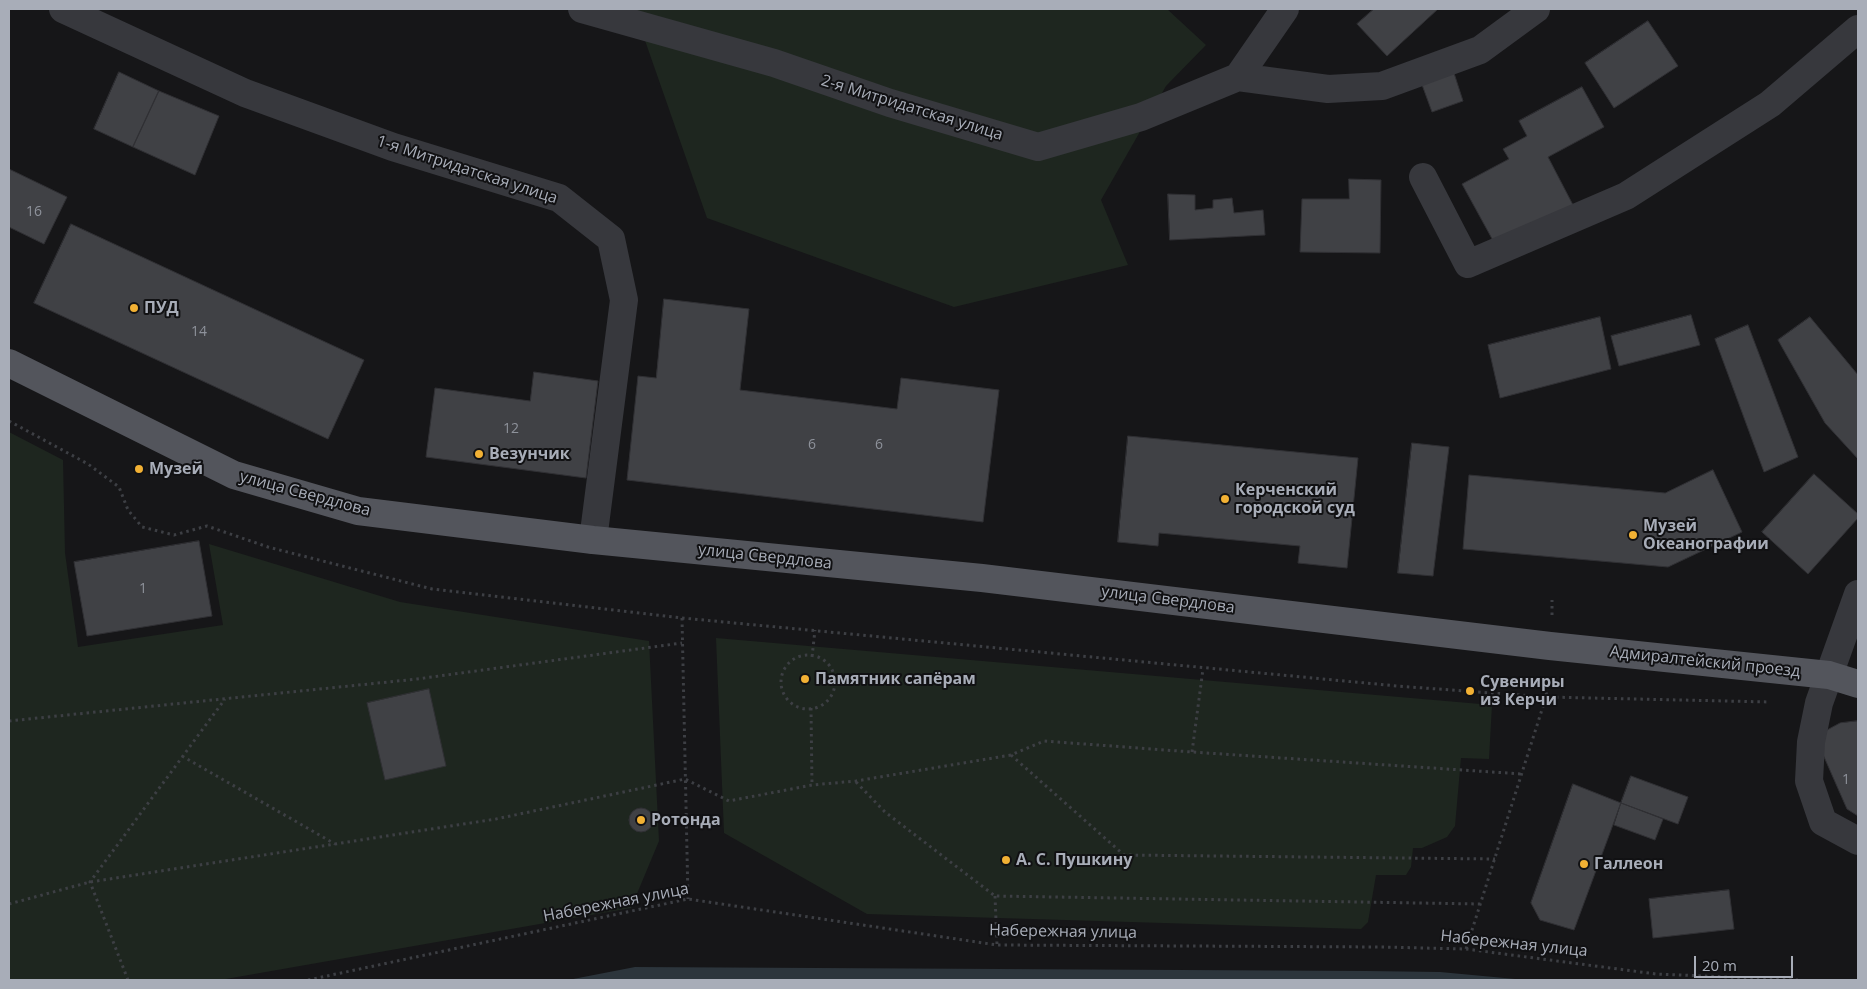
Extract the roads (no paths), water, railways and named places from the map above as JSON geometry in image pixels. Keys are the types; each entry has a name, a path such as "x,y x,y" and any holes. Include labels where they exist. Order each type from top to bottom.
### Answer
{"main road":[{"name":"улица Свердлова","path":"9,364 234,475 358,510 593,540 982,578 1550,646"},
{"name":"Адмиралтейский проезд","path":"1550,646 1829,675 1858,684"}],"lane":[{"name":"1-я Митридатская улица","path":"63,9 245,93 393,147 559,198 611,239 624,300 593,540"},
{"name":"2-я Митридатская улица","path":"582,9 774,63 890,103 1038,147 1141,117 1238,77"},
{"path":"1285,9 1238,77 1328,89 1382,86 1480,50 1536,9"},
{"path":"1423,177 1468,264 1626,196 1770,104 1858,28"},
{"path":"1858,594 1819,703 1811,742 1809,781 1823,822 1858,841"}],"place":[{"name":"ПУД","path":"134,308"},
{"name":"Везунчик","path":"479,454"},
{"name":"Музей","path":"139,469"},
{"name":"Керченский городской суд","path":"1225,499"},
{"name":"Музей Океанографии","path":"1633,535"},
{"name":"Памятник сапёрам","path":"805,679"},
{"name":"Сувениры из Керчи","path":"1470,691"},
{"name":"Ротонда","path":"641,820"},
{"name":"А. С. Пушкину","path":"1006,860"},
{"name":"Галлеон","path":"1584,864"}]}
